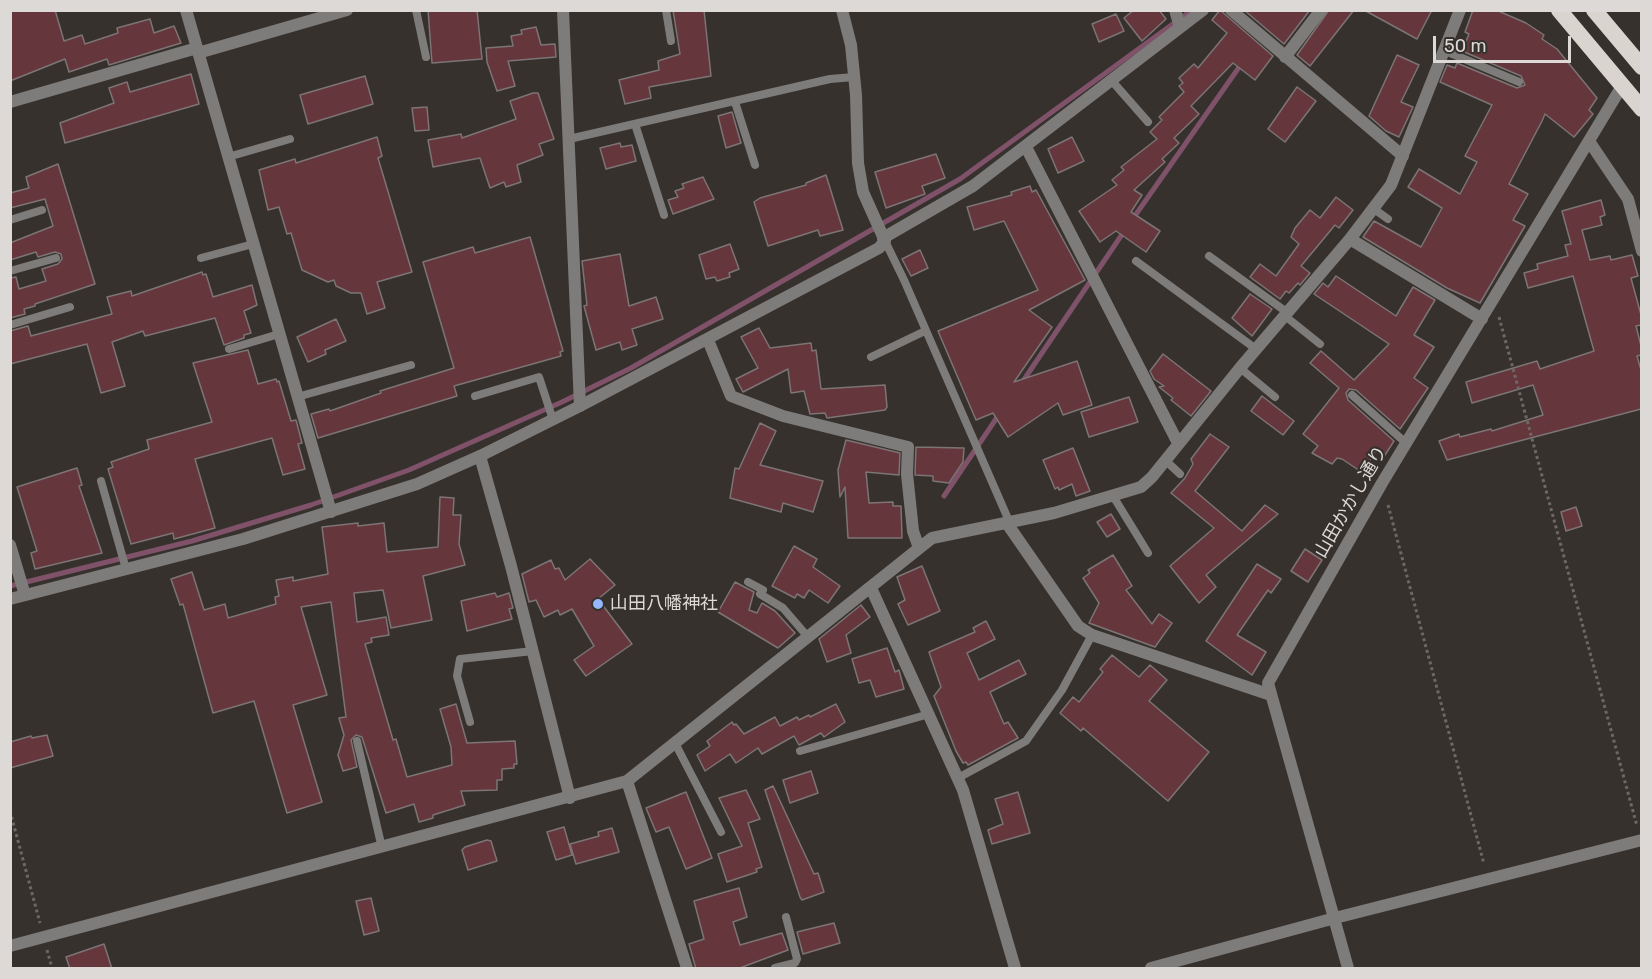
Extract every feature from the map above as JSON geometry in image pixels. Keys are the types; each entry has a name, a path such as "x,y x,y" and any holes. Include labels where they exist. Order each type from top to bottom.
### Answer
{"highway":[{"path":"1559,10 1641,109"},
{"path":"1594,10 1639,58"}],"street":[{"path":"186,10 331,512"},
{"path":"10,102 347,10"},
{"path":"563,10 580,406"},
{"path":"842,10 851,45 858,163 863,192 884,240"},
{"path":"1175,10 1180,27"},
{"path":"10,599 243,539 417,484 553,420 873,253 884,240 973,186 1026,147 1203,10"},
{"path":"1231,10 1403,156"},
{"path":"1285,57 1321,10"},
{"path":"10,946 627,781 932,538 1054,513 1141,487 1350,239 1391,185 1460,10"},
{"name":"山田かかし通り","path":"1348,969 1268,683 1382,483 1622,86"},
{"path":"1589,141 1628,200 1641,251"},
{"path":"1026,147 1178,443"},
{"path":"1350,239 1482,319"},
{"path":"708,340 731,396 783,416 908,447 907,474 913,531 919,548"},
{"path":"480,456 570,798"},
{"path":"1008,522 1078,626 1092,635 1271,695"},
{"path":"10,545 25,595"},
{"path":"871,588 958,778 1015,969"},
{"path":"627,781 687,969"},
{"path":"1151,969 1335,918 1641,840"}],"lane":[{"path":"416,10 426,57"},
{"path":"666,10 671,41"},
{"path":"1443,50 1519,82"},
{"path":"569,139 830,79 854,77"},
{"path":"1112,81 1148,122"},
{"path":"735,102 755,165"},
{"path":"635,124 664,215"},
{"path":"228,157 290,139"},
{"path":"1374,209 1388,219"},
{"path":"10,220 42,210"},
{"path":"884,240 904,280 1008,522"},
{"path":"201,258 253,244"},
{"path":"1209,256 1286,314 1320,344"},
{"path":"10,271 56,258"},
{"path":"1136,261 1256,349"},
{"path":"10,325 70,307"},
{"path":"871,357 925,330"},
{"path":"229,349 279,334"},
{"path":"297,397 411,365"},
{"path":"1240,368 1275,397"},
{"path":"475,396 539,377 553,420"},
{"path":"1352,395 1406,443"},
{"path":"1165,460 1180,474"},
{"path":"101,482 126,569"},
{"path":"1113,496 1148,553"},
{"path":"748,582 763,590 760,594 783,608 808,637"},
{"path":"958,778 1026,741 1062,690 1092,635"},
{"path":"470,722 457,676 459,659 467,656 533,651"},
{"path":"800,751 929,714"},
{"path":"357,741 382,848"},
{"path":"675,745 721,832"},
{"path":"775,969 795,963 797,959 786,917"}],"path":[{"path":"1494,299 1641,840"},
{"path":"1382,483 1488,879"},
{"path":"10,811 52,969"}],"building":[{"path":"10,10 55,10 64,41 82,35 85,44 118,33 117,28 150,19 154,33 174,26 181,43 109,65 107,59 69,72 65,59 10,81"},
{"path":"428,10 477,10 482,59 432,63"},
{"path":"673,10 704,10 711,76 649,87 651,98 625,104 619,80 659,70 658,61 680,54"},
{"path":"1134,10 1159,10 1166,19 1142,41 1124,18"},
{"path":"1220,10 1273,56 1255,80 1233,63 1191,106 1199,114 1174,138 1179,143 1162,159 1165,162 1134,190 1142,195 1131,212 1160,231 1146,252 1116,231 1100,242 1079,211 1117,185 1112,180 1124,170 1121,167 1157,139 1150,132 1162,120 1159,117 1184,92 1179,86 1183,83 1179,78 1194,64 1198,68 1227,33 1212,20"},
{"path":"1244,10 1310,10 1284,44"},
{"path":"1329,10 1354,10 1310,66 1297,55"},
{"path":"1364,10 1432,10 1417,39"},
{"path":"1473,10 1496,10 1526,23 1544,35 1542,39 1557,49 1597,98 1589,110 1593,114 1574,137 1545,114 1509,184 1528,194 1513,220 1525,226 1480,303 1447,288 1363,237 1374,221 1421,247 1442,208 1408,187 1419,169 1460,194 1477,162 1465,156 1492,105 1440,82 1447,65 1455,68 1457,63 1517,88 1525,85 1521,76 1462,51 1469,34 1465,32"},
{"path":"1116,14 1124,31 1099,42 1092,24"},
{"path":"536,27 541,45 555,44 556,57 508,61 515,86 497,91 487,62 486,48 513,46 511,36 522,34 521,30"},
{"path":"1397,55 1419,65 1401,102 1413,107 1399,137 1386,131 1369,116"},
{"path":"191,74 199,104 65,143 60,123 114,103 109,88 127,82 130,92"},
{"path":"365,76 373,104 308,124 300,95"},
{"path":"1297,87 1316,101 1285,142 1268,129"},
{"path":"538,93 554,139 539,144 543,155 517,165 521,182 506,187 504,182 490,188 480,158 433,167 428,140 461,134 462,138 516,119 510,101"},
{"path":"427,107 429,130 415,131 412,108"},
{"path":"732,112 741,143 726,148 718,116"},
{"path":"377,137 382,156 378,158 412,272 377,282 385,308 367,314 361,293 351,293 336,286 334,280 328,282 302,270 291,233 287,234 279,207 268,210 259,170 295,159 296,163"},
{"path":"1072,137 1084,161 1058,173 1048,149"},
{"path":"620,143 621,147 632,145 636,161 606,169 600,148"},
{"path":"936,154 945,178 922,186 925,194 886,208 875,172"},
{"path":"58,164 95,284 35,304 35,306 24,309 25,314 10,318 10,278 16,277 19,289 46,281 42,269 58,264 62,259 61,254 55,252 38,257 36,252 10,260 10,243 53,226 45,199 10,208 10,193 29,188 26,177"},
{"path":"826,175 843,230 820,236 818,230 768,246 754,202 760,198 806,185"},
{"path":"703,177 714,199 673,214 668,200 678,197 675,191 684,188 682,184"},
{"path":"1030,186 1032,192 1036,190 1085,280 1029,310 1052,327 1014,382 1077,361 1092,405 1063,415 1058,403 1008,437 993,413 976,420 938,331 1038,290 1004,221 974,230 967,207 1012,195 1011,192"},
{"path":"1336,197 1353,210 1339,228 1335,225 1301,266 1310,273 1300,285 1298,283 1289,293 1286,291 1280,299 1250,277 1260,264 1276,276 1299,244 1291,237 1295,228 1310,210 1320,218"},
{"path":"1601,200 1605,215 1600,217 1602,225 1582,230 1590,260 1610,256 1611,260 1632,255 1638,276 1631,278 1641,315 1641,325 1636,326 1641,346 1641,355 1637,356 1641,370 1641,409 1447,460 1439,441 1459,434 1460,437 1491,429 1492,431 1543,415 1533,385 1472,403 1466,382 1537,361 1540,369 1594,351 1573,276 1528,288 1524,273 1538,269 1537,264 1568,256 1565,245 1571,244 1562,211"},
{"path":"530,237 563,351 560,352 561,356 454,386 457,396 318,438 311,414 329,409 330,411 381,393 380,391 454,368 423,262 473,247 475,253"},
{"path":"730,244 739,269 729,273 730,277 717,281 715,277 706,279 699,255"},
{"path":"920,250 928,268 911,276 902,259"},
{"path":"620,254 629,306 656,297 663,319 632,329 637,345 622,350 620,342 596,350 584,306 587,305 582,261"},
{"path":"202,272 203,275 206,274 213,297 252,285 257,305 244,311 251,333 224,345 215,318 145,336 143,331 112,342 125,386 101,393 87,344 10,364 10,331 28,326 31,336 112,314 107,297 131,291 132,296"},
{"path":"1336,276 1396,316 1413,287 1435,300 1414,335 1434,347 1414,378 1428,388 1400,429 1356,390 1349,389 1346,393 1348,400 1394,441 1385,455 1376,450 1363,473 1342,459 1337,458 1332,464 1312,453 1318,446 1303,434 1339,388 1310,363 1321,351 1354,380 1389,344 1314,294 1323,283 1328,287"},
{"path":"1250,294 1272,309 1252,336 1232,318"},
{"path":"336,319 346,341 325,350 326,354 308,362 297,337"},
{"path":"759,328 770,348 811,343 812,351 816,350 821,389 885,385 887,407 885,410 827,418 825,413 810,414 804,391 791,393 788,369 743,392 736,379 758,368 741,337"},
{"path":"248,350 258,384 276,379 277,382 279,381 291,421 296,420 302,443 298,444 305,469 283,475 272,438 195,459 215,528 174,539 173,533 131,544 108,469 113,467 111,462 149,449 147,440 212,422 193,363"},
{"path":"1163,354 1211,391 1191,416 1159,387 1164,386 1154,379 1150,371"},
{"path":"1262,396 1294,421 1283,435 1251,411"},
{"path":"1129,397 1138,422 1089,437 1081,412"},
{"path":"760,423 776,431 760,465 823,481 813,512 783,503 781,512 730,498 735,468 739,469"},
{"path":"1210,434 1229,447 1195,491 1242,531 1265,505 1278,514 1206,575 1216,587 1199,603 1170,566 1214,528 1171,493 1185,478 1193,464 1191,459"},
{"path":"846,440 900,453 899,475 866,472 869,503 893,502 893,506 901,506 902,538 848,538 845,487 840,497 838,470"},
{"path":"916,447 964,448 963,462 949,483 933,481 933,476 915,475"},
{"path":"1073,448 1090,491 1076,496 1072,484 1059,490 1058,487 1055,489 1043,460"},
{"path":"77,468 82,485 79,486 102,553 35,569 31,553 37,551 17,487"},
{"path":"440,497 454,498 453,515 461,515 459,544 465,565 423,576 432,620 391,628 383,590 354,593 357,622 386,617 389,635 371,638 372,642 365,644 393,740 396,739 407,777 452,765 451,747 440,709 456,704 467,743 515,741 517,764 514,764 514,768 502,769 502,780 497,780 497,790 461,791 465,805 433,815 433,818 419,822 414,804 386,813 362,737 356,735 351,740 357,767 343,771 338,755 344,735 339,718 346,717 331,602 301,607 327,695 293,705 322,802 287,813 254,701 213,713 183,604 180,605 171,579 192,572 204,610 225,604 228,618 276,604 275,597 279,596 276,580 293,577 293,581 328,574 322,527 384,523 387,552 438,547"},
{"path":"1576,507 1582,526 1566,531 1561,512"},
{"path":"1111,514 1120,529 1107,537 1097,522"},
{"path":"794,546 817,559 813,567 840,586 828,603 809,590 804,598 797,594 795,598 772,586"},
{"path":"1305,549 1322,560 1308,582 1291,571"},
{"path":"1113,555 1132,586 1126,590 1152,624 1159,614 1172,623 1155,647 1089,623 1099,603 1083,578 1090,573 1088,570"},
{"path":"590,559 615,585 598,599 632,644 586,676 574,660 594,646 572,609 560,615 558,610 544,617 536,600 529,602 522,574 551,560 555,569 559,568 565,580"},
{"path":"1257,564 1281,579 1271,593 1268,590 1237,635 1266,652 1252,675 1206,641"},
{"path":"922,566 940,611 908,625 898,604 905,600 897,577"},
{"path":"735,582 754,592 749,610 757,613 762,603 775,611 795,633 778,648 718,612"},
{"path":"495,593 497,597 509,593 513,608 509,609 512,619 467,631 461,601"},
{"path":"861,605 870,617 846,635 851,653 827,662 819,639"},
{"path":"986,621 995,639 967,653 979,680 1019,660 1026,674 990,692 1004,724 1008,722 1018,738 968,765 966,762 963,763 956,751 934,696 941,687 929,652 975,632 973,628"},
{"path":"887,648 895,672 899,670 904,689 876,697 870,680 859,683 852,659"},
{"path":"1112,655 1139,677 1150,665 1167,680 1149,701 1209,752 1168,801 1083,728 1081,731 1060,713 1073,697 1079,702 1103,672 1100,669"},
{"path":"836,704 845,722 824,737 821,733 799,745 794,736 762,754 758,748 736,763 730,754 705,771 697,755 710,746 707,741 732,722 744,734 775,717 780,726 797,717 799,720 809,715 810,717"},
{"path":"47,735 53,756 10,768 10,742 31,736 32,738"},
{"path":"811,771 818,793 790,803 783,780"},
{"path":"773,786 814,874 818,873 824,892 802,900 765,790"},
{"path":"746,790 760,819 748,823 762,867 756,869 757,872 727,882 718,854 742,846 719,798"},
{"path":"686,792 712,858 686,869 669,827 656,832 646,808"},
{"path":"1018,792 1030,833 992,844 988,830 1003,824 995,799"},
{"path":"564,827 572,855 556,860 547,832"},
{"path":"612,828 619,852 576,864 570,844 599,836 598,832"},
{"path":"487,840 491,841 497,861 468,870 462,850"},
{"path":"739,888 747,917 733,922 740,945 782,933 788,950 737,969 696,969 689,944 704,939 694,901"},
{"path":"371,898 379,931 364,935 356,901"},
{"path":"834,923 840,943 803,954 797,932"},
{"path":"104,944 112,969 70,969 66,957"}],"waterway":[{"path":"10,586 192,541 311,505 409,470 562,402 631,368 960,179 1192,10"},
{"path":"1132,220 1242,63"},
{"path":"1021,384 1125,230"},
{"path":"944,496 1000,413"}],"place":[{"name":"山田八幡神社","path":"598,604"}]}
